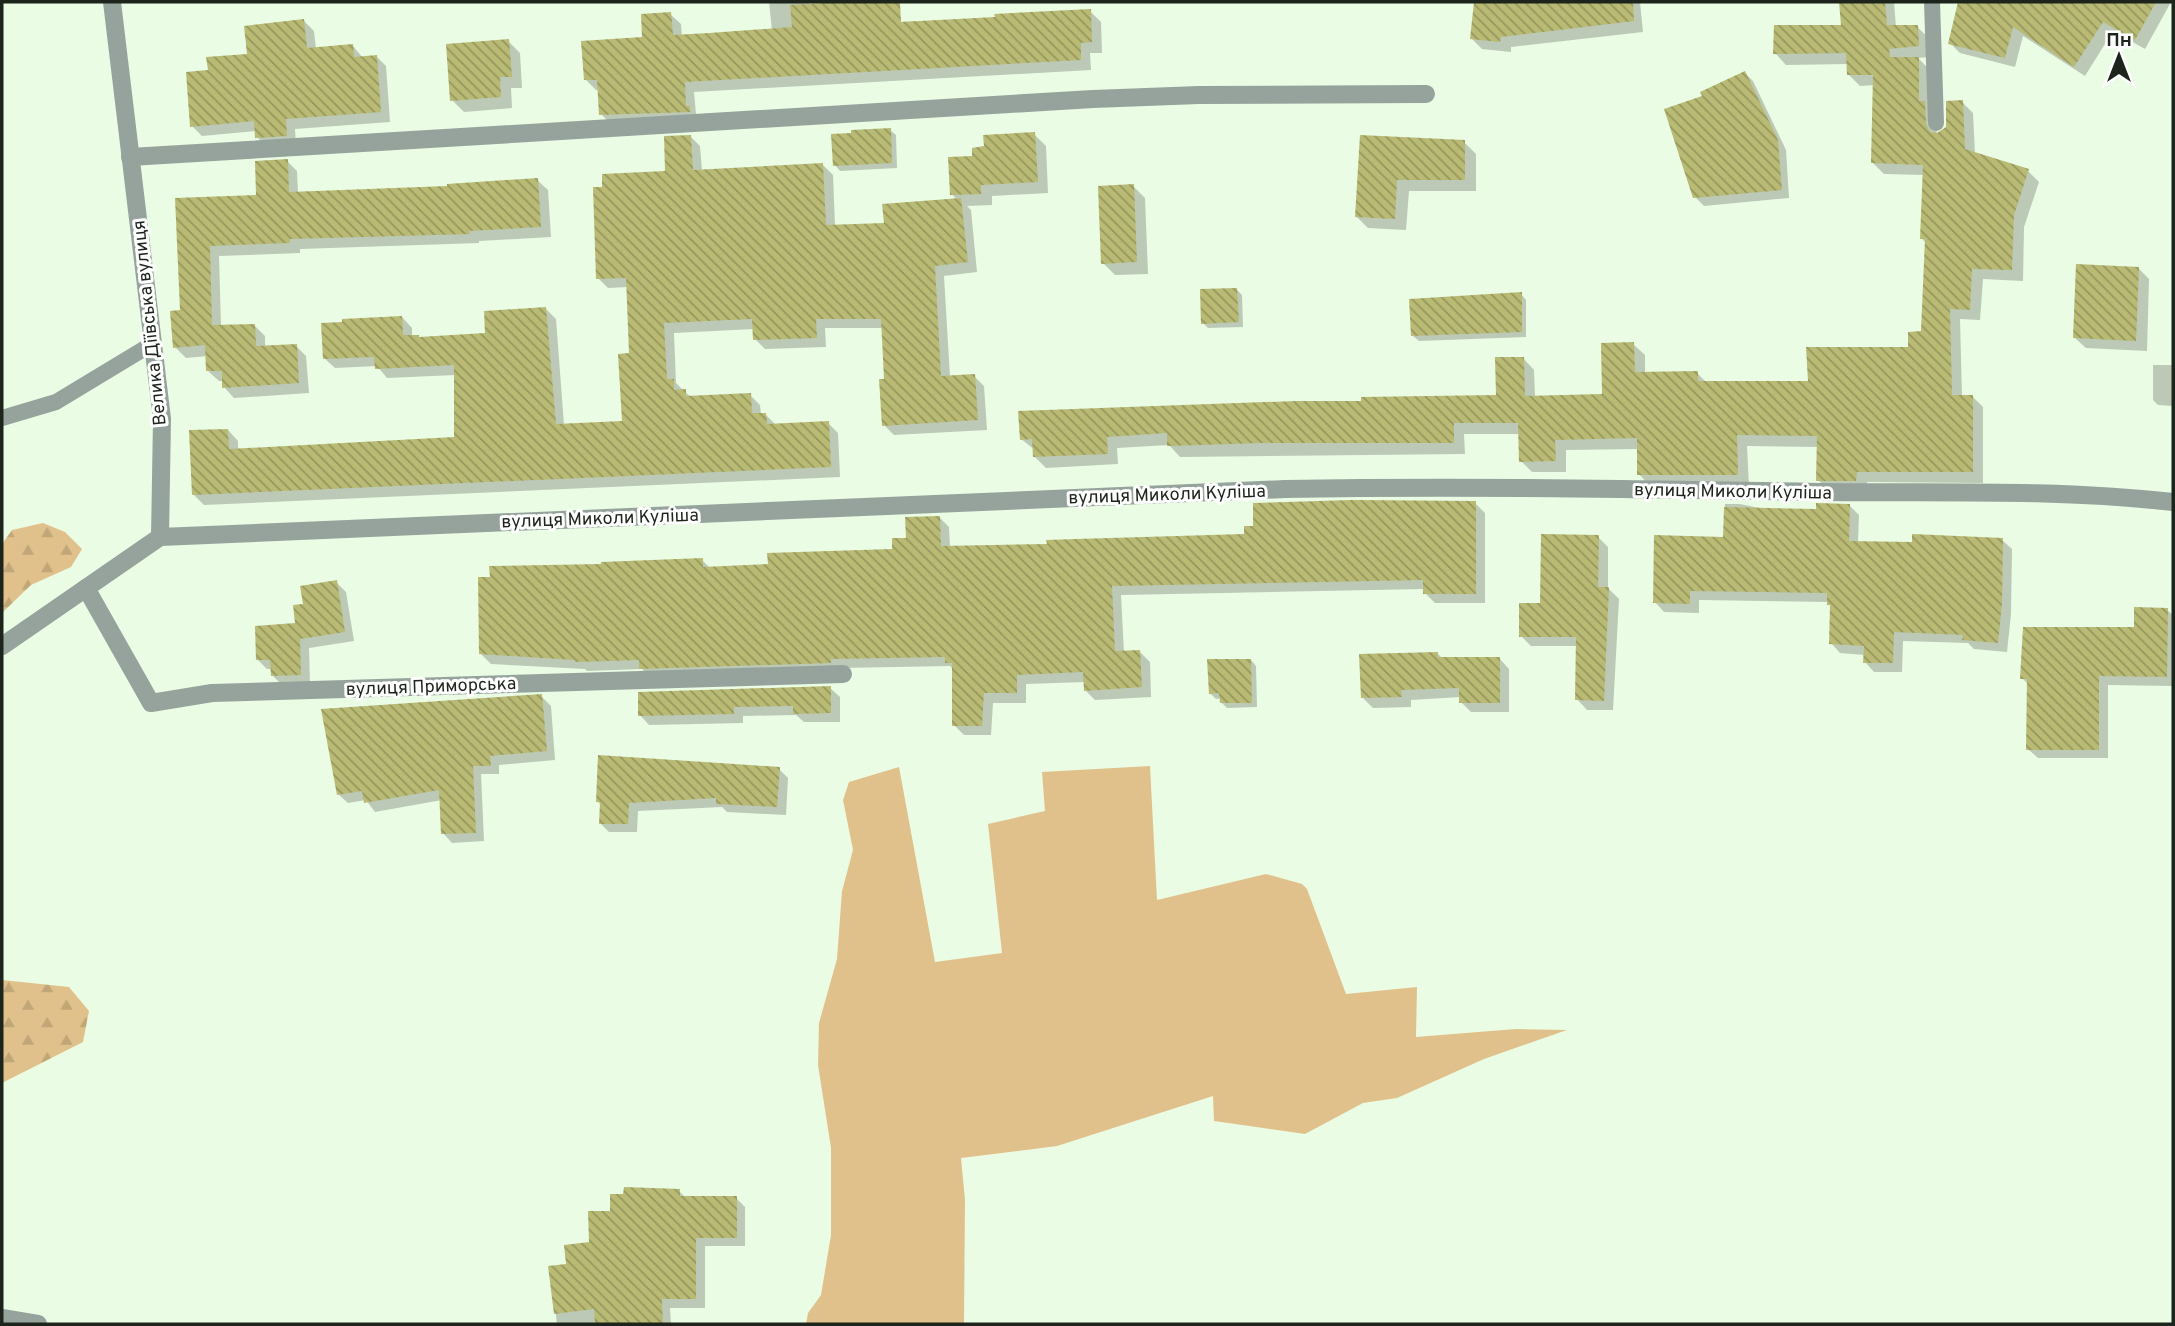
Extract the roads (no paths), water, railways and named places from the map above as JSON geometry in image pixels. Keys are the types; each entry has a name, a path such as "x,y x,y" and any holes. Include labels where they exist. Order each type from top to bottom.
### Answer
{"street":[{"name":"Велика Діївська вулиця","path":"112,2 162,419 160,537"},
{"path":"130,157 1093,99 1199,95 1426,94"},
{"name":"вулиця Миколи Куліша","path":"160,537 1285,489 1426,487 1984,494 2115,496 2173,502"},
{"path":"2,646 160,537"},
{"name":"вулиця Приморська","path":"86,588 152,703 212,693 843,674"},
{"path":"2,1318 38,1324"}],"lane":[{"path":"1932,2 1936,122"},
{"path":"2,418 56,402 152,344"}]}
